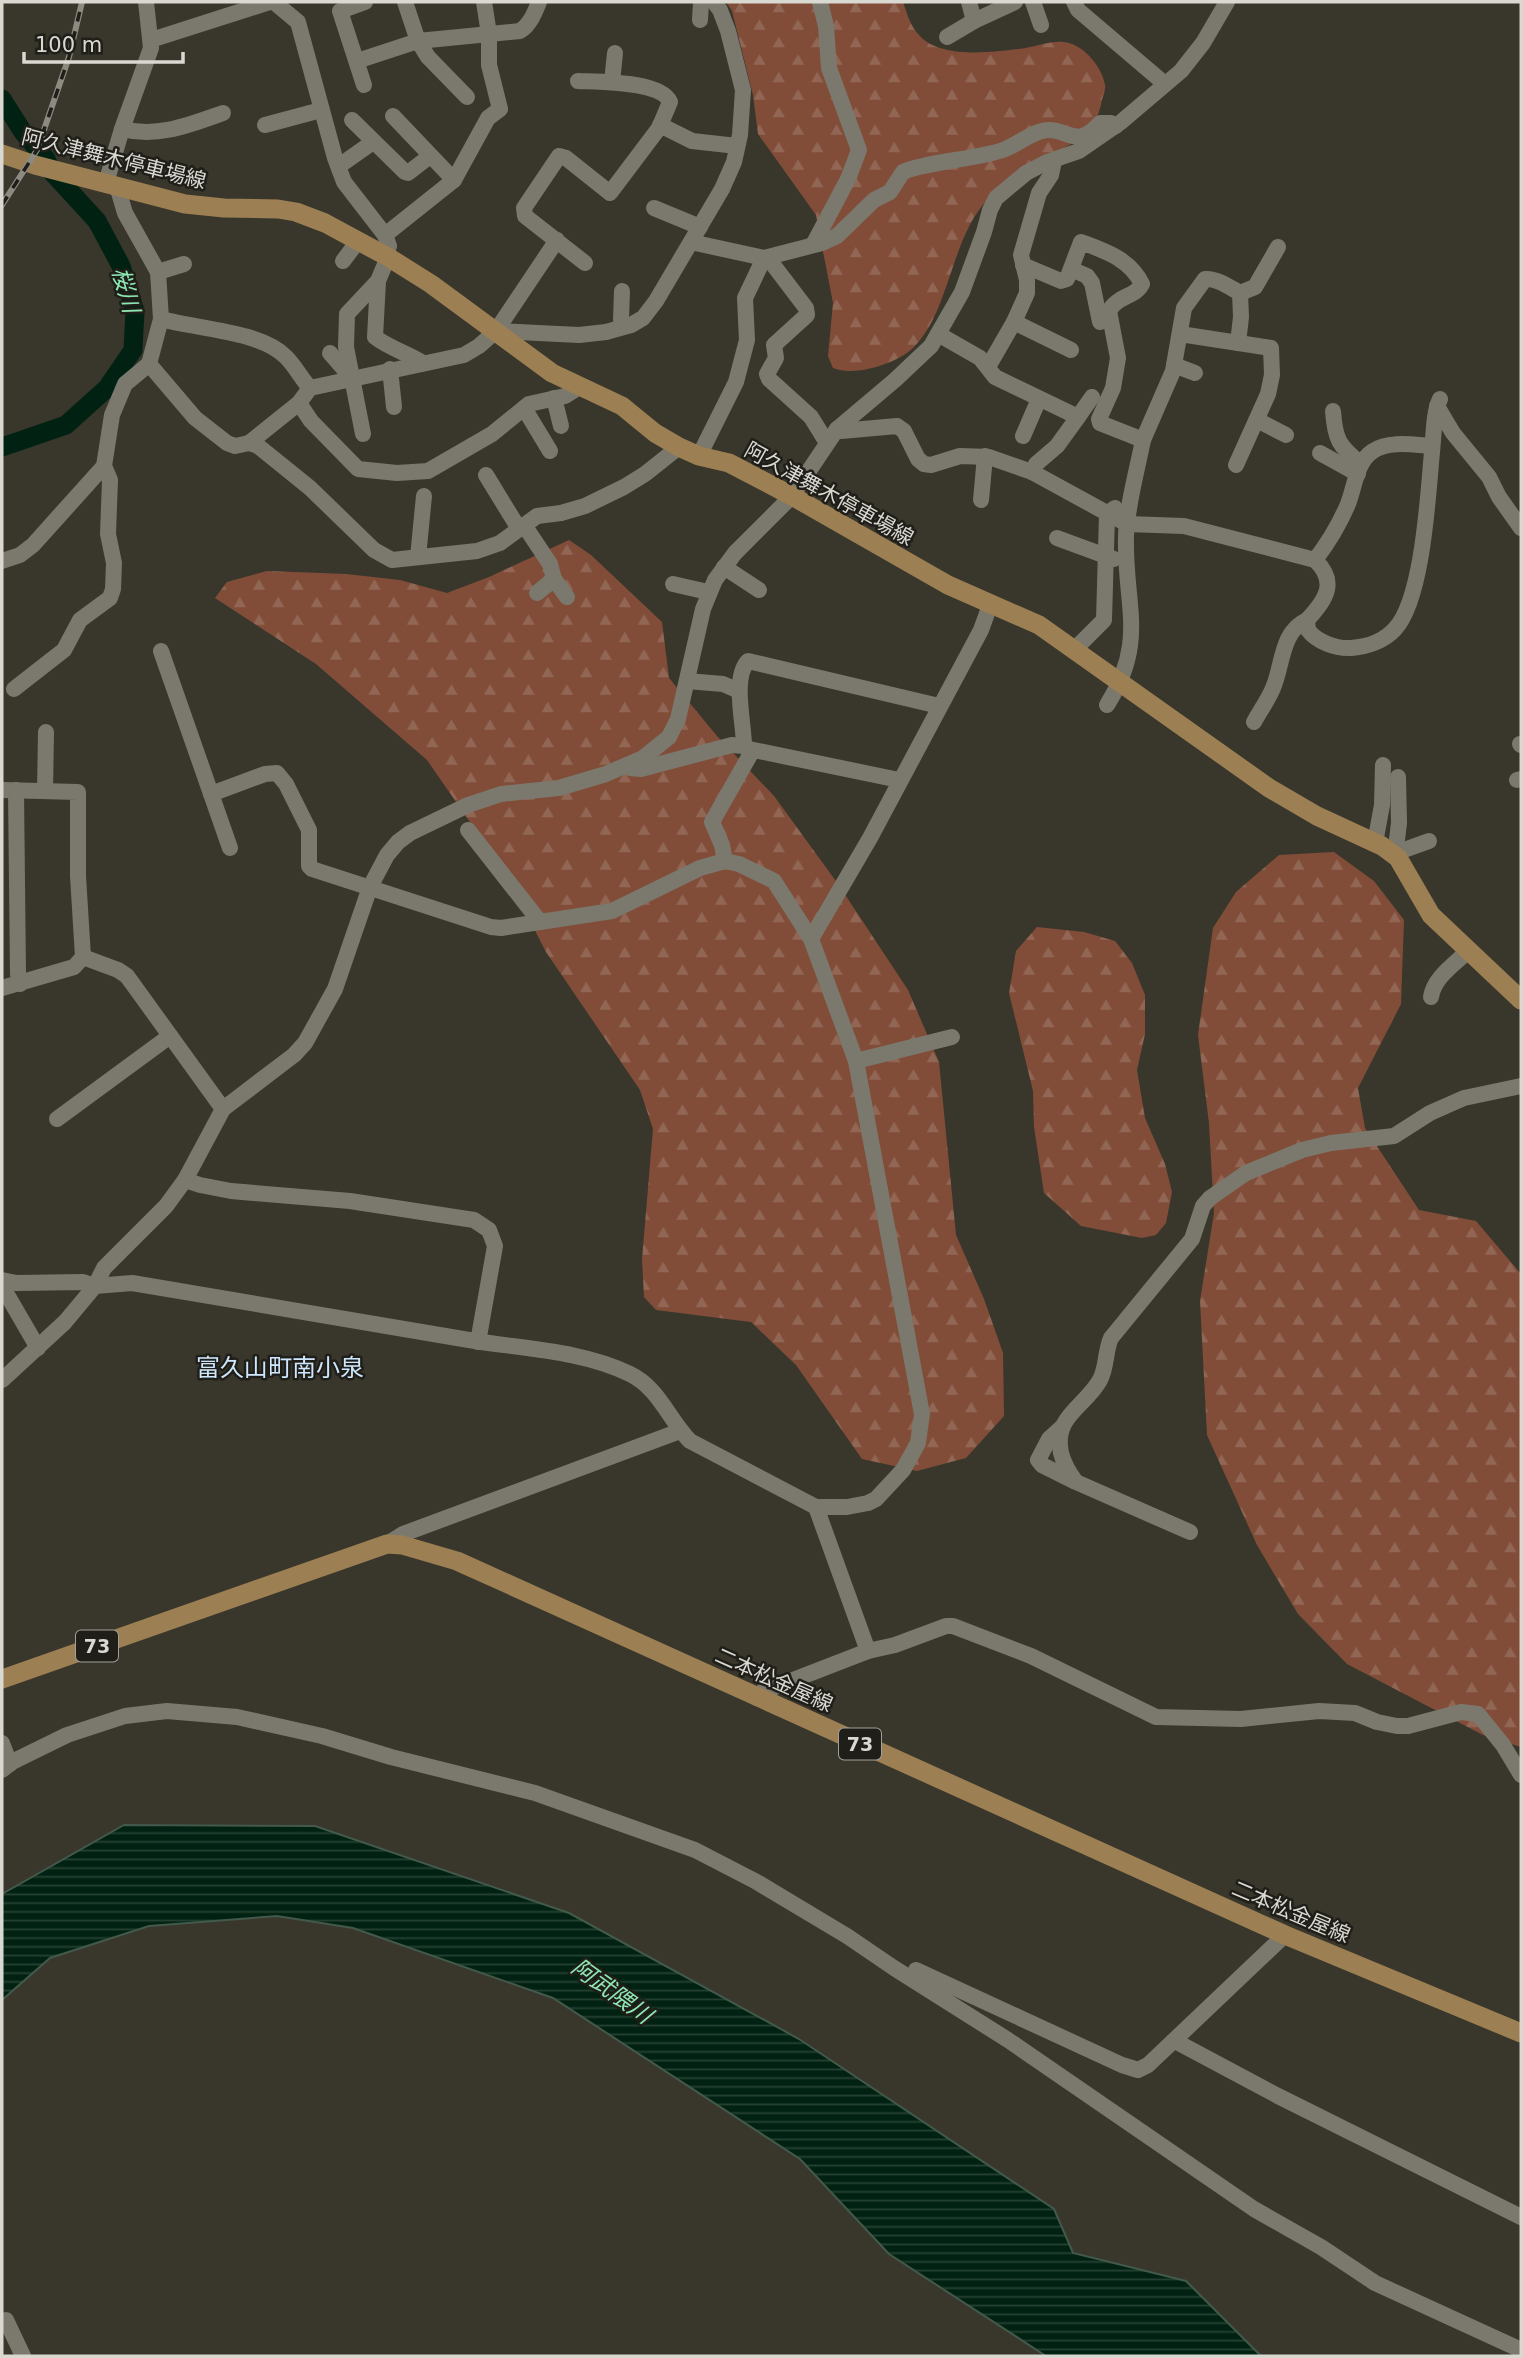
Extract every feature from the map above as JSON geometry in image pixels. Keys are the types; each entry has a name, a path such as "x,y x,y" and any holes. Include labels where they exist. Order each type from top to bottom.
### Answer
{"main road":[{"name":"阿久津舞木停車場線","path":"2,154 186,204 296,212 325,223 386,256 431,284 540,365 622,406 654,433 678,447 699,456 729,463 792,496 894,556 990,605 1039,625 1269,788 1395,856 1432,915 1521,1000"},
{"name":"二本松金屋線","path":"2,1679 387,1544 402,1545 457,1561 1285,1935 1521,2033"}],"street":[{"path":"2,561 20,555 33,545 104,466 116,402 125,384 149,364 161,319 158,272 112,185 122,129 151,48 146,2"},
{"path":"151,40 272,2 298,22 304,36 331,162 385,235 388,246 378,281 374,337 423,363"},
{"path":"365,2 340,11 365,85"},
{"path":"405,2 418,41 428,57 467,97"},
{"path":"385,235 454,180 488,118 500,109 489,65 489,34 484,2"},
{"path":"357,61 418,41 523,30 538,2"},
{"path":"700,20 701,2"},
{"path":"496,331 579,335 606,332 631,325 643,318 656,301 700,227 734,162 743,90 728,31 714,2"},
{"path":"813,245 848,179 859,150 829,68 826,26 820,2"},
{"path":"969,2 974,22"},
{"path":"947,37 1015,2"},
{"path":"1033,2 1041,24"},
{"path":"1074,2 1078,10 1165,84"},
{"path":"2,1380 65,1322 95,1286 104,1268 166,1206 185,1180 223,1109 293,1055 314,1029 335,989 370,887 387,855 398,842 410,833 468,804 501,794 559,788 622,767 643,758 669,737 678,719 708,592 735,554 792,496 838,429 918,360 938,334 962,292 992,204 1008,186 1026,173 1079,151 1116,126 1181,71 1203,43 1227,2"},
{"path":"612,82 615,53"},
{"path":"578,81 612,82 651,89 667,96 670,104 660,125 610,193 566,158 559,156 524,208 524,213 585,263"},
{"path":"265,125 321,110"},
{"path":"122,129 158,133 223,113"},
{"path":"393,116 454,180"},
{"path":"352,120 408,173 430,156"},
{"path":"699,456 736,382 747,340 744,298 764,258 837,236 874,200 890,192 908,170 1006,149 1048,130 1077,137 1090,134 1100,123 1116,126"},
{"path":"660,125 692,141 737,146"},
{"path":"331,162 373,142"},
{"path":"988,367 1027,293 1021,255 1039,193 1052,175 1054,161"},
{"path":"654,208 700,227"},
{"path":"149,364 188,422 235,446 249,443 299,403 310,388 464,355 479,346 496,331 557,240"},
{"path":"343,261 358,241"},
{"path":"1023,265 1061,281 1067,279 1081,242 1120,259 1132,268 1141,288 1118,299 1109,311 1118,358 1113,388 1099,419 1100,423 1143,440"},
{"path":"691,243 764,258 771,262 806,307 807,315 774,345 776,358 767,374 769,379 811,417 827,443"},
{"path":"1107,705 1121,683 1132,640 1127,561 1127,524 1131,498 1143,440 1174,365 1184,307 1205,279 1217,281 1240,293 1255,287 1278,247"},
{"path":"158,272 184,264"},
{"path":"1071,269 1087,276 1092,283 1100,322"},
{"path":"363,434 346,347 347,314 378,281"},
{"path":"621,320 622,291"},
{"path":"1238,343 1240,293"},
{"path":"161,319 255,338 286,357 310,388"},
{"path":"1014,322 1071,350"},
{"path":"938,334 980,358 995,377 1078,417"},
{"path":"1180,334 1271,348 1272,375 1268,394 1236,465"},
{"path":"330,353 352,378"},
{"path":"1174,365 1195,373"},
{"path":"390,369 394,407"},
{"path":"299,403 311,421 358,469 429,471 492,434 524,408 565,396 581,386"},
{"path":"1032,472 1036,464 1057,446 1092,397"},
{"path":"554,398 561,426"},
{"path":"1023,436 1039,399"},
{"path":"1307,620 1308,630 1314,636 1345,648 1381,640 1399,624 1414,589 1424,535 1439,402 1453,433 1485,471 1521,528"},
{"path":"524,408 550,452"},
{"path":"1333,411 1334,428 1340,445 1360,469"},
{"path":"1257,420 1286,435"},
{"path":"838,429 901,428 918,459 927,465 960,456 985,456 1032,472 1127,524 1184,526 1315,560 1329,581 1323,598 1307,620 1297,625 1289,639 1274,687 1254,722"},
{"path":"249,443 258,446 310,488 383,557 392,560 477,551 500,542 537,516 585,506 624,487 678,447"},
{"path":"1315,560 1347,505 1360,469 1373,451 1387,446 1433,446"},
{"path":"1320,453 1360,469"},
{"path":"981,500 985,456"},
{"path":"14,689 64,650 80,620 110,598 116,574 108,534 110,480 104,466"},
{"path":"486,475 550,564 554,579 567,597"},
{"path":"418,558 424,496"},
{"path":"1107,514 1131,498"},
{"path":"1074,650 1104,620 1107,514"},
{"path":"1057,538 1106,558 1127,561"},
{"path":"724,567 759,590"},
{"path":"537,593 554,579"},
{"path":"673,584 708,592"},
{"path":"811,939 870,838 981,630 990,605"},
{"path":"161,652 230,848"},
{"path":"725,861 712,817 750,755 746,748 740,691 744,664 748,661 939,706"},
{"path":"687,681 723,684 740,691"},
{"path":"45,791 46,732"},
{"path":"622,767 640,769 732,745 899,780"},
{"path":"1375,843 1382,805 1383,765"},
{"path":"2,1280 16,1283 83,1282 95,1286 132,1283 557,1353 608,1365 630,1374 651,1389 690,1441 816,1507 847,1507 876,1499 911,1458 920,1433 922,1414 856,1060 811,939 774,881 739,864 725,861 691,872 612,911 501,928 491,927 312,869 309,830 286,784 277,773 265,774 211,794"},
{"path":"1395,856 1399,823 1398,777"},
{"path":"2,989 20,984 74,967 83,957 78,876 78,792 9,790 20,984"},
{"path":"468,830 540,922"},
{"path":"1395,856 1429,841"},
{"path":"1431,997 1437,980 1469,950"},
{"path":"83,957 127,976 223,1109"},
{"path":"57,1119 170,1036"},
{"path":"856,1060 952,1037"},
{"path":"1190,1532 1076,1482 1042,1465 1038,1460 1049,1439 1101,1378 1106,1349 1111,1338 1192,1239 1203,1206 1226,1185 1246,1172 1302,1150 1331,1143 1394,1136 1430,1114 1464,1098 1521,1086"},
{"path":"185,1180 231,1191 350,1201 480,1223 493,1235 495,1246 478,1342"},
{"path":"2,1286 38,1348"},
{"path":"1061,1428 1062,1457 1076,1482"},
{"path":"387,1544 403,1534 680,1430"},
{"path":"816,1507 868,1651"},
{"path":"757,1698 762,1692 868,1651 953,1626 1031,1656 1146,1713 1166,1718 1241,1719 1319,1712 1355,1713 1377,1722 1408,1726 1468,1711 1483,1717 1521,1775"},
{"path":"2,1743 6,1767 86,1727 125,1716 167,1711 237,1717 535,1793 695,1850 824,1922 1008,2040 1254,2209 1321,2247 1375,2283 1521,2350"},
{"path":"894,1968 909,1967 1135,2070 1143,2069 1175,2041 1285,1935"},
{"path":"1175,2041 1278,2096 1521,2217"},
{"path":"6,2320 23,2356"}],"green space":[{"path":"726,2 903,2 919,35 940,48 985,52 1063,42 1084,51 1100,70 1105,88 1093,124 1078,140 1024,169 990,197 966,232 944,294 926,332 906,354 886,364 852,371 833,368 828,356 833,303 816,215 758,134 753,95 732,11"},
{"path":"569,540 591,555 662,622 669,678 717,736 774,796 838,884 908,990 939,1062 956,1235 984,1299 1003,1353 1004,1416 966,1458 917,1471 862,1459 796,1365 751,1322 656,1310 644,1297 642,1259 653,1129 640,1090 546,952 506,874 427,760 316,664 215,598 227,582 267,571 346,574 400,580 447,593"},
{"path":"1334,852 1374,881 1404,920 1401,1004 1358,1088 1365,1128 1419,1210 1476,1221 1521,1274 1521,1747 1483,1735 1347,1664 1298,1614 1257,1545 1207,1435 1200,1301 1214,1213 1209,1123 1198,1035 1213,928 1236,892 1279,855"},
{"path":"1037,927 1084,932 1115,941 1132,963 1145,995 1145,1034 1137,1070 1145,1118 1165,1164 1172,1192 1166,1223 1156,1235 1142,1238 1081,1226 1044,1193 1034,1127 1033,1091 1009,993 1016,951"}],"water":[{"name":"阿武隈川","path":"124,1825 315,1826 569,1913 799,2039 1054,2209 1073,2253 1186,2281 1261,2356 1046,2356 889,2254 800,2159 553,1998 353,1928 277,1916 149,1926 50,1958 2,2000 2,1894"}],"waterway":[{"name":"桜川","path":"2,99 23,132 46,159 52,172 97,221 121,266 135,311 133,350 107,388 66,425 2,447"}],"railway":[{"path":"2,205 37,150 69,57 82,2"}],"district":[{"name":"富久山町南小泉","path":"280,1368"}]}
